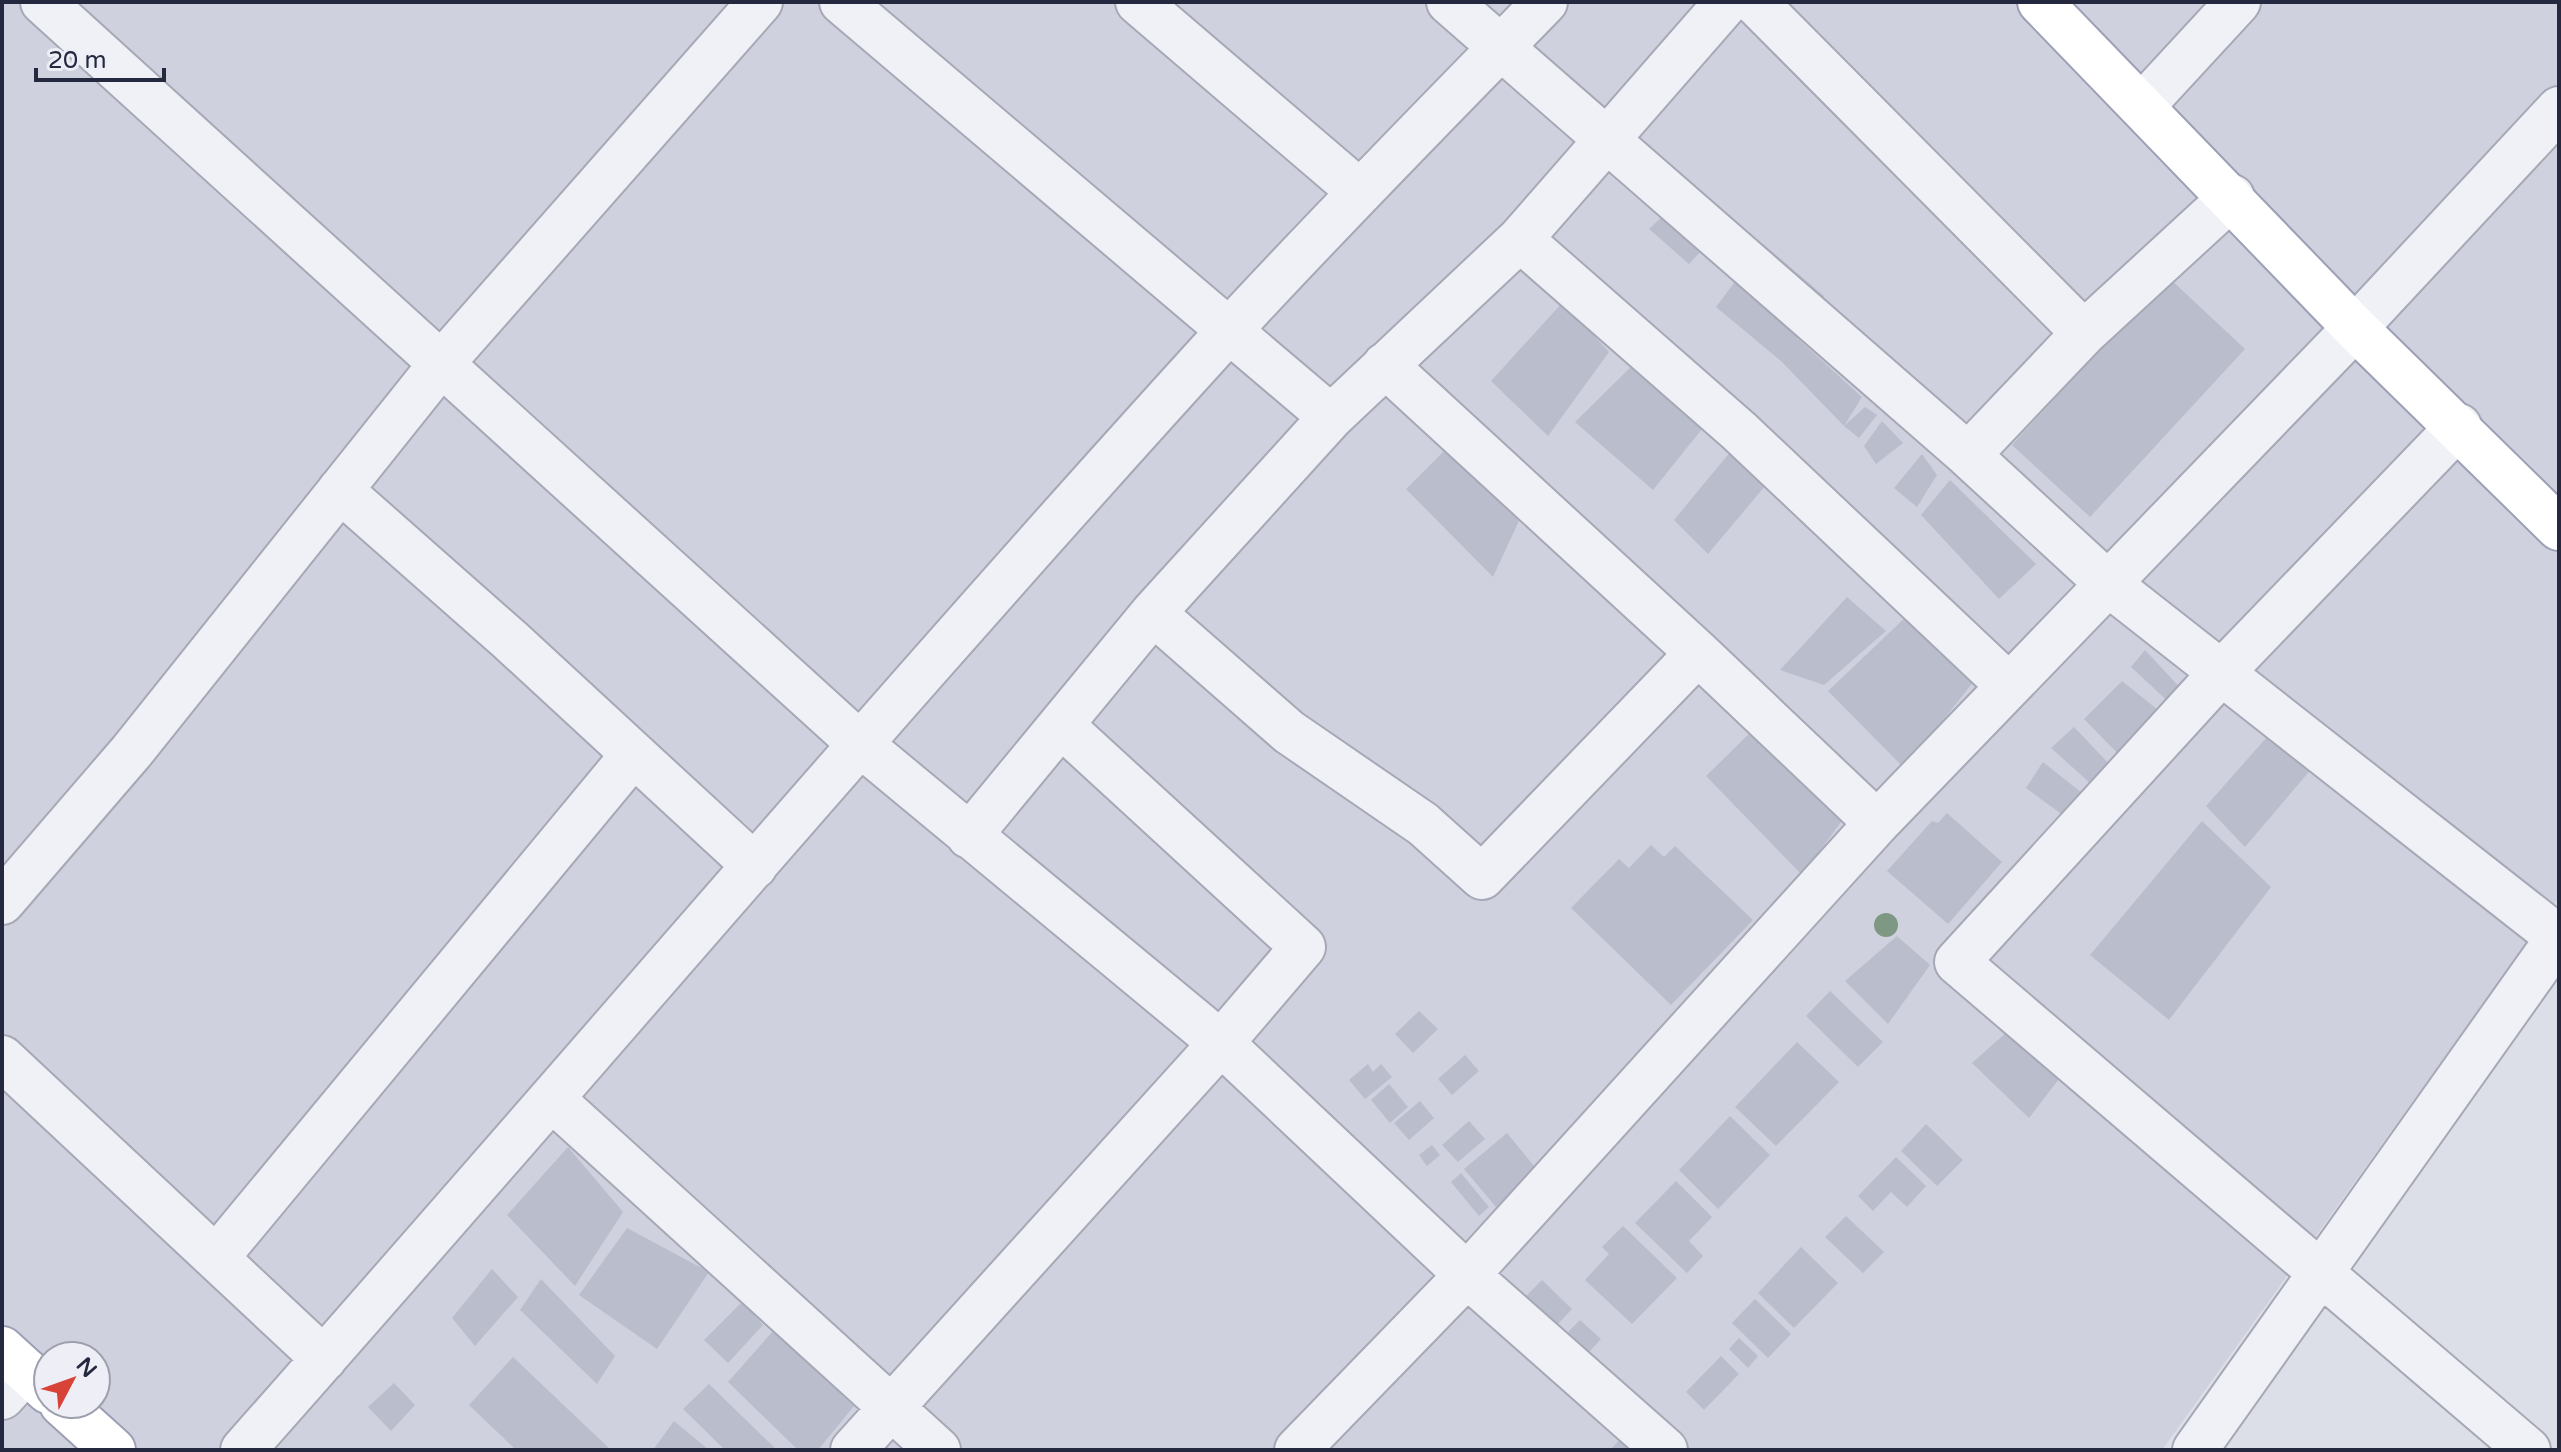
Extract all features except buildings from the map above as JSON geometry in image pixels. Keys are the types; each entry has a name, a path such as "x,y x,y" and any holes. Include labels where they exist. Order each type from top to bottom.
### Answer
{"main road":[{"path":"2040,2 2232,197 2355,328 2459,426 2559,528"},
{"path":"80,1420 113,1450"}],"street":[{"path":"43,2 860,744 1221,1043 1467,1275 1665,1450"},
{"path":"2,902 132,751 441,364 760,2"},
{"path":"842,2 1331,417"},
{"path":"1449,2 1968,455 2106,582 2559,937 2195,1450"},
{"path":"243,1450 553,1100 860,744 1228,332 1545,2"},
{"path":"969,836 1153,613 1331,417 1520,239 1727,2"},
{"path":"1755,2 2084,333"},
{"path":"2142,106 2238,2"},
{"path":"1148,5 1360,192"},
{"path":"1297,1450 1467,1275 1877,823 2106,582 2355,328 2559,109"},
{"path":"1968,455 2084,333 2232,197"},
{"path":"1520,239 1739,431 2008,685"},
{"path":"1385,365 1698,653 1877,823"},
{"path":"2459,426 2223,671 1957,962 2528,1450"},
{"path":"340,490 755,866"},
{"path":"1153,613 1289,732 1423,824 1482,877 1698,653"},
{"path":"853,1450 1221,1043 1303,947 1061,725"},
{"path":"216,1258 633,755"},
{"path":"2,1058 324,1359"},
{"path":"553,1100 938,1450"}],"shaded area":[{"path":"2,2 2559,2 2559,898 2162,1450 2,1450"}]}
